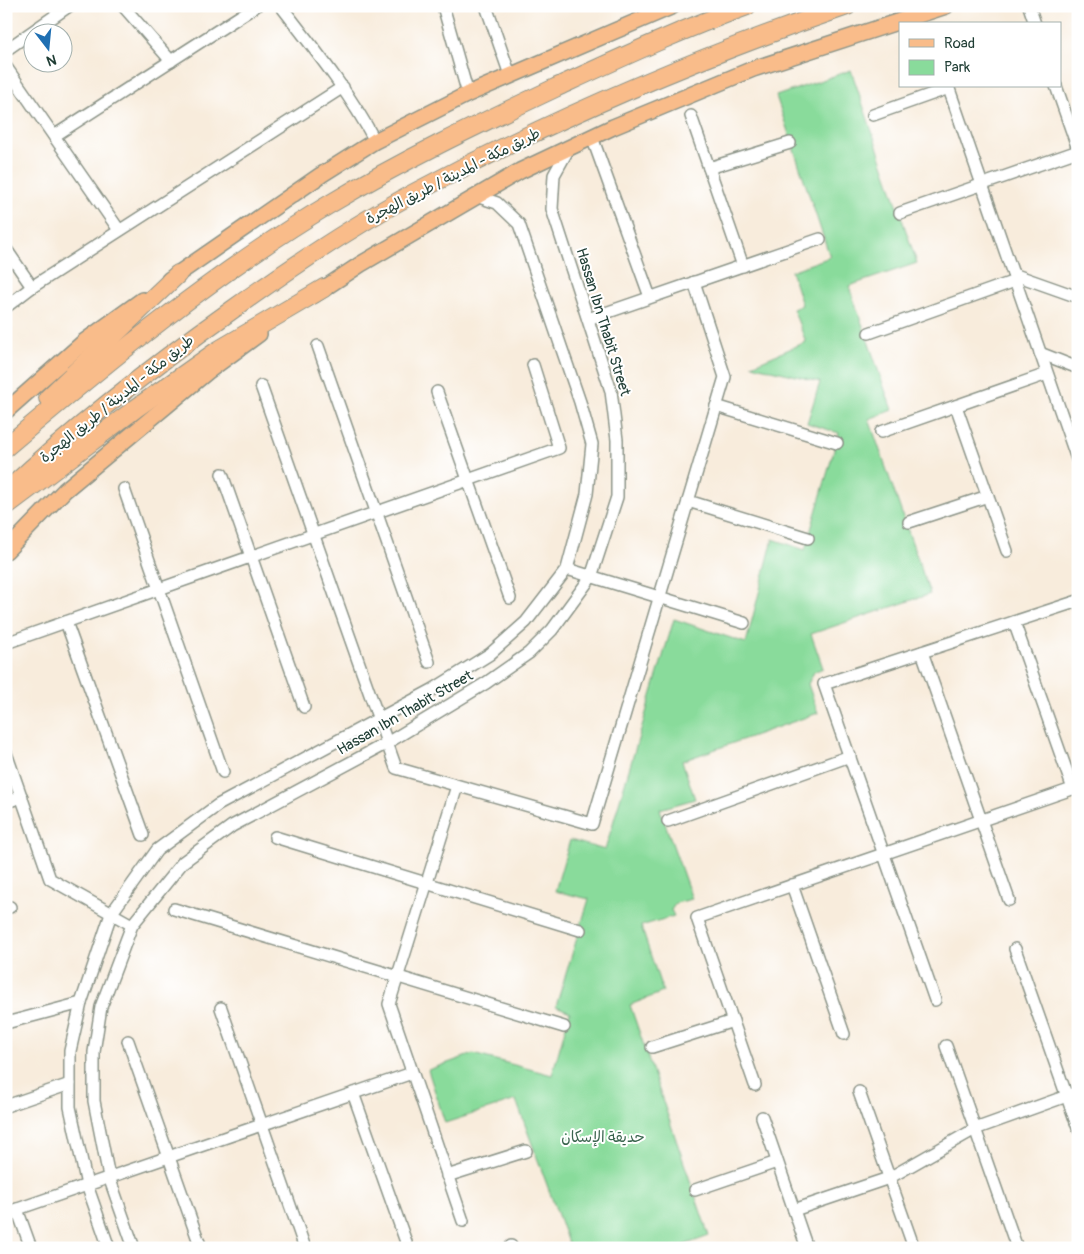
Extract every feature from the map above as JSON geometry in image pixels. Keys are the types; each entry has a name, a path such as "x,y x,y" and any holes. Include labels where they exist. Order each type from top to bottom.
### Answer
{"highway":[{"path":"6,447 88,377 251,255 329,204 398,165 608,63 748,6"},
{"name":"طريق مكة - المدينة / طريق الهجرة","path":"6,492 55,447 186,343 272,282 353,229 413,194 506,147 624,92 751,39 847,6"},
{"path":"6,443 58,387 178,274"},
{"path":"6,506 127,415 217,351 324,288"}],"main road":[{"path":"6,551 65,490 207,372 324,288 476,196 520,171 592,137 753,69 946,6"},
{"path":"6,411 85,342 178,274 321,175 375,141 468,94 666,8"}],"street":[{"path":"6,50 69,6"},
{"path":"123,6 171,61"},
{"path":"54,136 256,6"},
{"path":"281,6 357,107 375,141"},
{"path":"443,6 468,94"},
{"path":"486,6 510,75"},
{"path":"1029,6 1034,22"},
{"path":"6,67 119,230"},
{"path":"6,307 32,287 119,230 343,87"},
{"path":"873,115 945,88"},
{"path":"948,88 1078,462"},
{"path":"900,213 1078,150 1057,88"},
{"path":"691,116 742,266"},
{"path":"592,137 650,298"},
{"path":"709,168 790,143"},
{"name":"Hassan Ibn Thabit Street","path":"134,1248 109,1177 94,1101 94,1052 101,1008 132,925 183,862 232,826 387,742 486,683 529,653 552,630 591,577 618,496 617,440 611,391 552,209 554,175 569,148"},
{"name":"Hassan Ibn Thabit Street","path":"109,1248 87,1185 70,1107 70,1051 81,1003 111,914 157,850 218,805 434,689 490,654 526,622 567,569 587,494 592,444 580,402 519,224 497,203 476,196"},
{"path":"588,319 820,239"},
{"path":"6,249 32,287"},
{"path":"869,333 1014,278 1078,297"},
{"path":"261,386 396,768 592,824 725,377 694,282"},
{"path":"318,346 429,662"},
{"path":"1040,353 1078,368"},
{"path":"6,643 559,448 532,365"},
{"path":"881,432 1047,374"},
{"path":"437,392 510,598"},
{"path":"716,406 837,443"},
{"path":"956,406 1007,551"},
{"path":"222,474 304,708"},
{"path":"124,488 223,772"},
{"path":"909,522 988,496"},
{"path":"688,501 808,538"},
{"path":"567,569 744,623"},
{"path":"935,1000 824,684 1078,601"},
{"path":"66,622 143,835"},
{"path":"755,1085 697,918 1075,788 1014,622"},
{"path":"922,652 1010,900"},
{"path":"6,753 50,879 132,925"},
{"path":"668,821 850,756"},
{"path":"458,786 389,1004 462,1221"},
{"path":"6,802 22,797"},
{"path":"275,837 580,930"},
{"path":"792,885 844,1034"},
{"path":"174,909 564,1027"},
{"path":"1015,949 1072,1094 1078,1128"},
{"path":"6,1023 81,1003"},
{"path":"221,1008 305,1248"},
{"path":"652,1047 733,1022"},
{"path":"128,1041 201,1248"},
{"path":"946,1046 1017,1248"},
{"path":"31,1248 12,1211 412,1073"},
{"path":"6,1106 70,1084"},
{"path":"859,1092 914,1248"},
{"path":"354,1093 406,1242"},
{"path":"794,1210 889,1178 975,1129 1072,1094"},
{"path":"762,1117 807,1248"},
{"path":"447,1176 526,1150"},
{"path":"695,1190 777,1162"}],"green space":[{"name":"حديقة الإسكان","path":"851,70 917,263 849,286 892,410 869,419 930,594 811,634 823,668 814,672 808,684 818,713 682,761 695,799 660,809 692,899 676,903 671,910 674,916 641,926 663,992 630,1005 709,1236 676,1248 570,1248 516,1100 445,1123 428,1070 473,1054 552,1075 570,1012 556,1006 589,899 555,891 570,840 605,850 674,619 746,643 773,539 805,550 839,433 807,423 820,382 752,365 806,342 793,309 802,305 791,271 830,257 776,96"}]}
